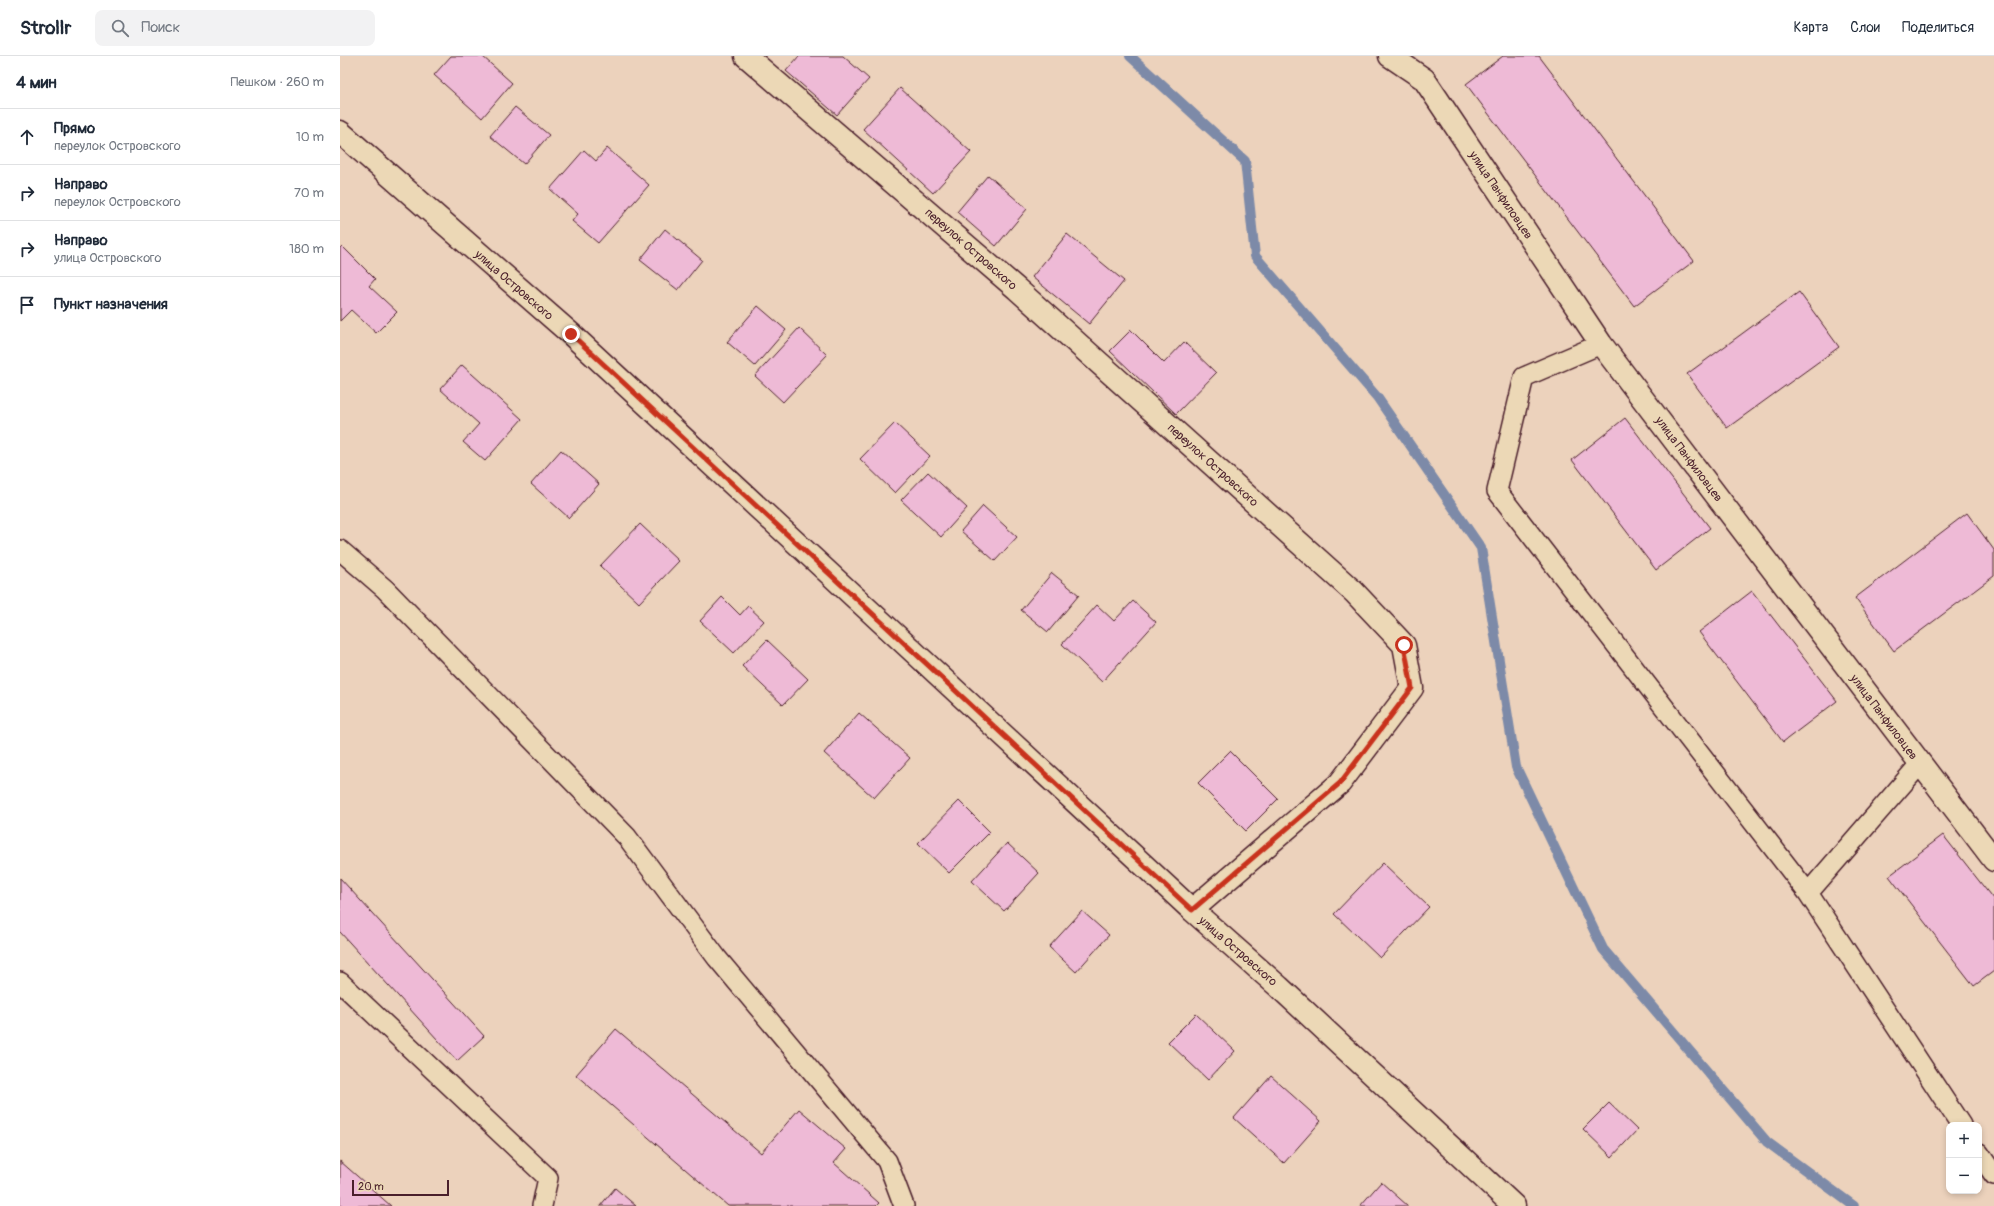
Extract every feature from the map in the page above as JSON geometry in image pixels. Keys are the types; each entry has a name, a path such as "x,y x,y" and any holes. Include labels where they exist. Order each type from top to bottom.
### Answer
{"street":[{"name":"переулок Островского","path":"746,56 1017,288 1354,592 1404,645 1412,688 1340,783 1192,910"},
{"name":"улица Панфиловцев","path":"1390,56 1424,79 1601,344 1994,860"},
{"name":"улица Островского","path":"340,132 571,334 1192,910 1279,987 1514,1206"}],"lane":[{"path":"1601,344 1524,377 1497,491 1808,893 1959,1122"},
{"path":"340,550 390,595 627,837 717,958 887,1160 904,1206"},
{"path":"1808,893 1920,764"},
{"path":"340,982 548,1178 542,1206"},
{"path":"1982,1157 1994,1175"}],"building":[{"path":"451,56 482,56 512,83 482,118 434,75"},
{"path":"799,56 843,56 869,79 837,115 786,71"},
{"path":"1503,56 1539,56 1694,261 1634,306 1466,84"},
{"path":"900,88 971,152 933,193 863,129"},
{"path":"515,107 549,135 524,164 490,136"},
{"path":"607,148 649,185 598,243 572,221 578,214 550,189 584,150 596,161"},
{"path":"988,175 1027,209 996,246 957,212"},
{"path":"665,229 702,260 678,290 640,260"},
{"path":"1067,234 1124,281 1089,324 1032,277"},
{"path":"342,246 375,279 369,286 397,312 376,333 351,310 340,321 340,248"},
{"path":"1799,292 1839,347 1727,428 1687,374"},
{"path":"758,306 786,330 755,366 727,342"},
{"path":"799,328 827,355 783,402 755,376"},
{"path":"1131,330 1164,363 1184,342 1216,373 1176,414 1110,351"},
{"path":"462,365 522,419 485,461 463,442 479,424 440,389"},
{"path":"1625,418 1710,528 1656,570 1572,460"},
{"path":"895,423 930,456 895,493 860,459"},
{"path":"561,450 599,484 569,518 531,484"},
{"path":"928,472 967,508 941,537 901,500"},
{"path":"983,506 1017,537 995,561 961,531"},
{"path":"1967,513 1994,550 1994,576 1894,651 1855,598"},
{"path":"640,524 679,561 639,603 600,566"},
{"path":"1052,573 1079,595 1048,632 1021,610"},
{"path":"1752,591 1837,701 1783,742 1699,632"},
{"path":"722,597 740,615 748,606 764,621 734,653 700,621"},
{"path":"1133,601 1156,622 1102,682 1062,644 1097,605 1114,621"},
{"path":"767,640 808,679 783,705 742,666"},
{"path":"859,713 910,758 874,798 824,753"},
{"path":"1230,751 1278,799 1246,831 1198,783"},
{"path":"959,801 990,832 949,873 918,843"},
{"path":"1943,835 1994,900 1994,971 1974,986 1889,876"},
{"path":"1007,843 1039,873 1004,911 972,881"},
{"path":"1383,863 1429,907 1380,958 1334,914"},
{"path":"340,878 484,1036 457,1061 340,932"},
{"path":"1082,911 1109,935 1076,972 1049,947"},
{"path":"1196,1014 1235,1051 1208,1080 1168,1042"},
{"path":"616,1029 761,1153 799,1109 846,1149 834,1163 879,1203 876,1206 728,1206 576,1075"},
{"path":"1271,1076 1321,1121 1284,1163 1234,1118"},
{"path":"1609,1103 1637,1130 1612,1157 1583,1129"},
{"path":"340,1161 391,1206 340,1206"},
{"path":"1381,1182 1408,1206 1360,1206"},
{"path":"615,1188 636,1206 600,1206"}],"waterway":[{"path":"1130,56 1245,161 1255,256 1377,397 1481,548 1516,767 1603,949 1767,1142 1854,1206"}],"route":[{"path":"571,334 1192,910 1340,783 1412,688 1404,645"}]}
